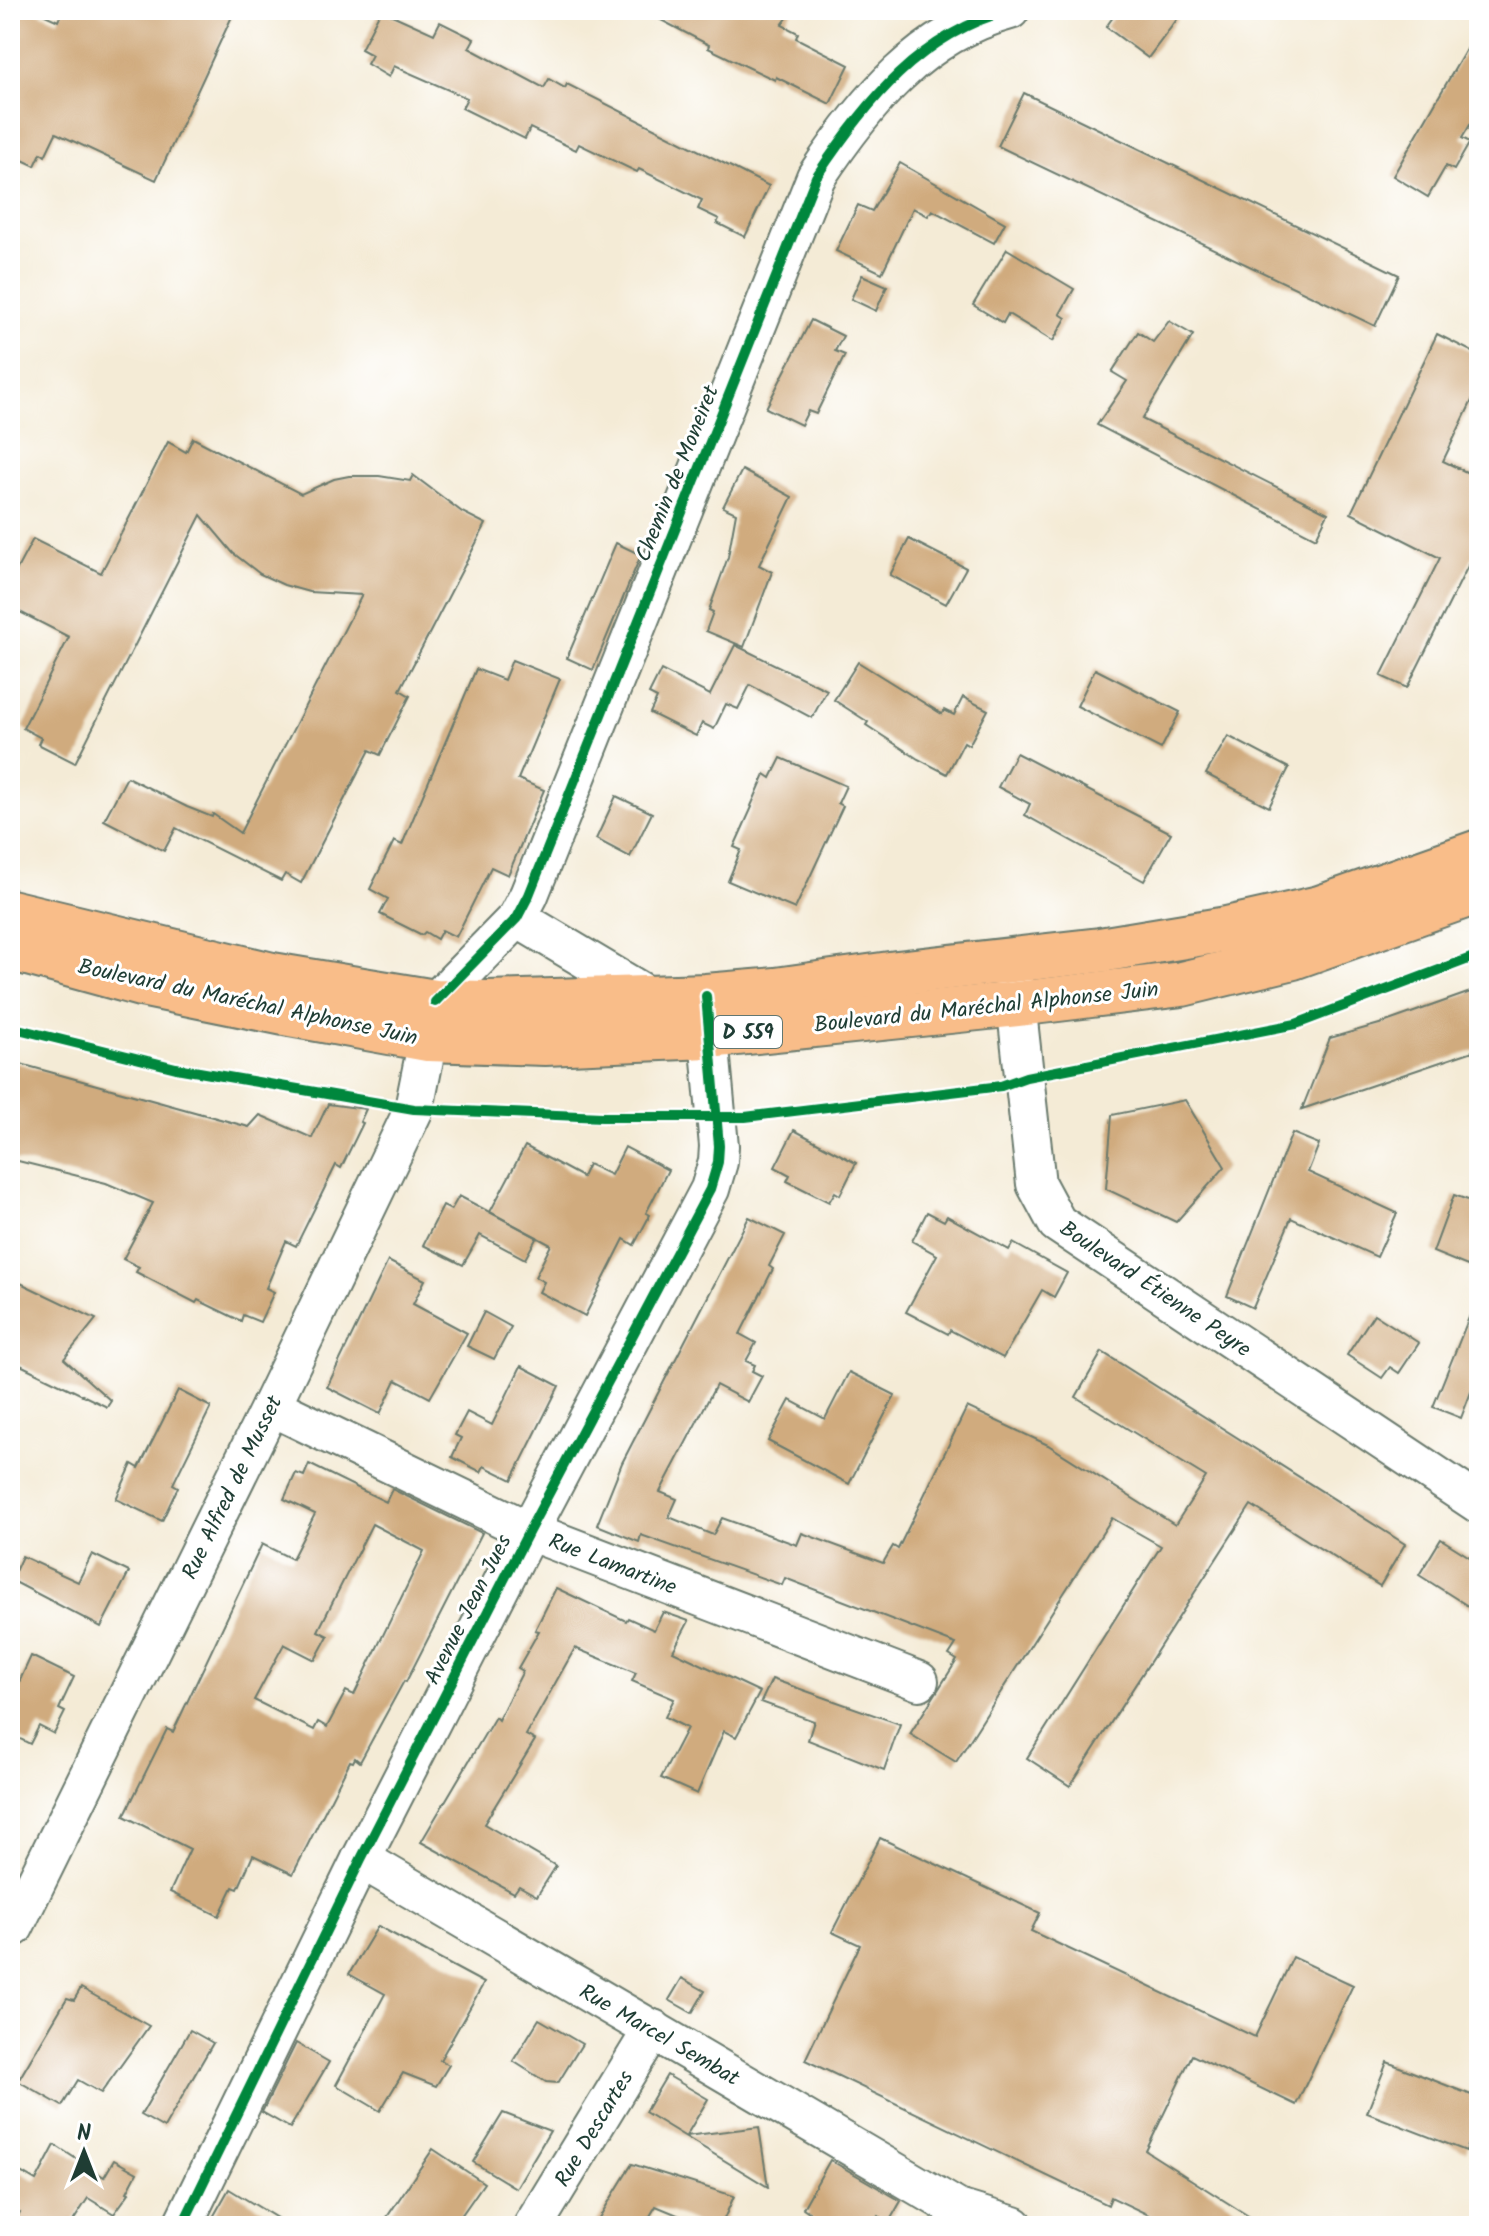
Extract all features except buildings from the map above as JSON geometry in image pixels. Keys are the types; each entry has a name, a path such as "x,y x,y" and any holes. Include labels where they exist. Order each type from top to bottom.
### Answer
{"main road":[{"name":"Boulevard du Maréchal Alphonse Juin","path":"10,948 141,984 284,1013 432,1020 488,1003 651,998 707,1016 776,990 1100,950 1320,908 1479,852"},
{"name":"Boulevard du Maréchal Alphonse Juin","path":"10,912 272,975 432,1020 545,1043 707,1016 1017,1004 1182,984 1293,957 1479,891"}],"street":[{"name":"Chemin de Moneiret","path":"432,1020 517,918 529,895 816,177 839,142 898,73 951,32 1010,10"},
{"path":"517,918 651,998"},
{"name":"Boulevard Étienne Peyre","path":"1012,960 1036,1184 1057,1223 1479,1504"},
{"name":"Avenue Jean Jues","path":"182,2226 361,1859 529,1531 710,1189 719,1146 707,1016"},
{"name":"Rue Alfred de Musset","path":"14,1927 414,1109 432,1020"},
{"name":"Rue Lamartine","path":"271,1406 529,1531 919,1681"},
{"name":"Rue Marcel Sembat","path":"361,1859 653,2029 952,2218 1014,2226"},
{"name":"Rue Descartes","path":"533,2226 653,2029"}],"cycle path":[{"path":"435,1002 517,918 529,895 816,177 855,123 898,74 949,36 978,21 1010,10"},
{"path":"10,1027 176,1068 414,1109 602,1117 745,1117 1001,1086 1026,1077 1296,1024 1479,955"},
{"path":"182,2226 361,1859 529,1531 710,1189 719,1146 706,996"}]}
